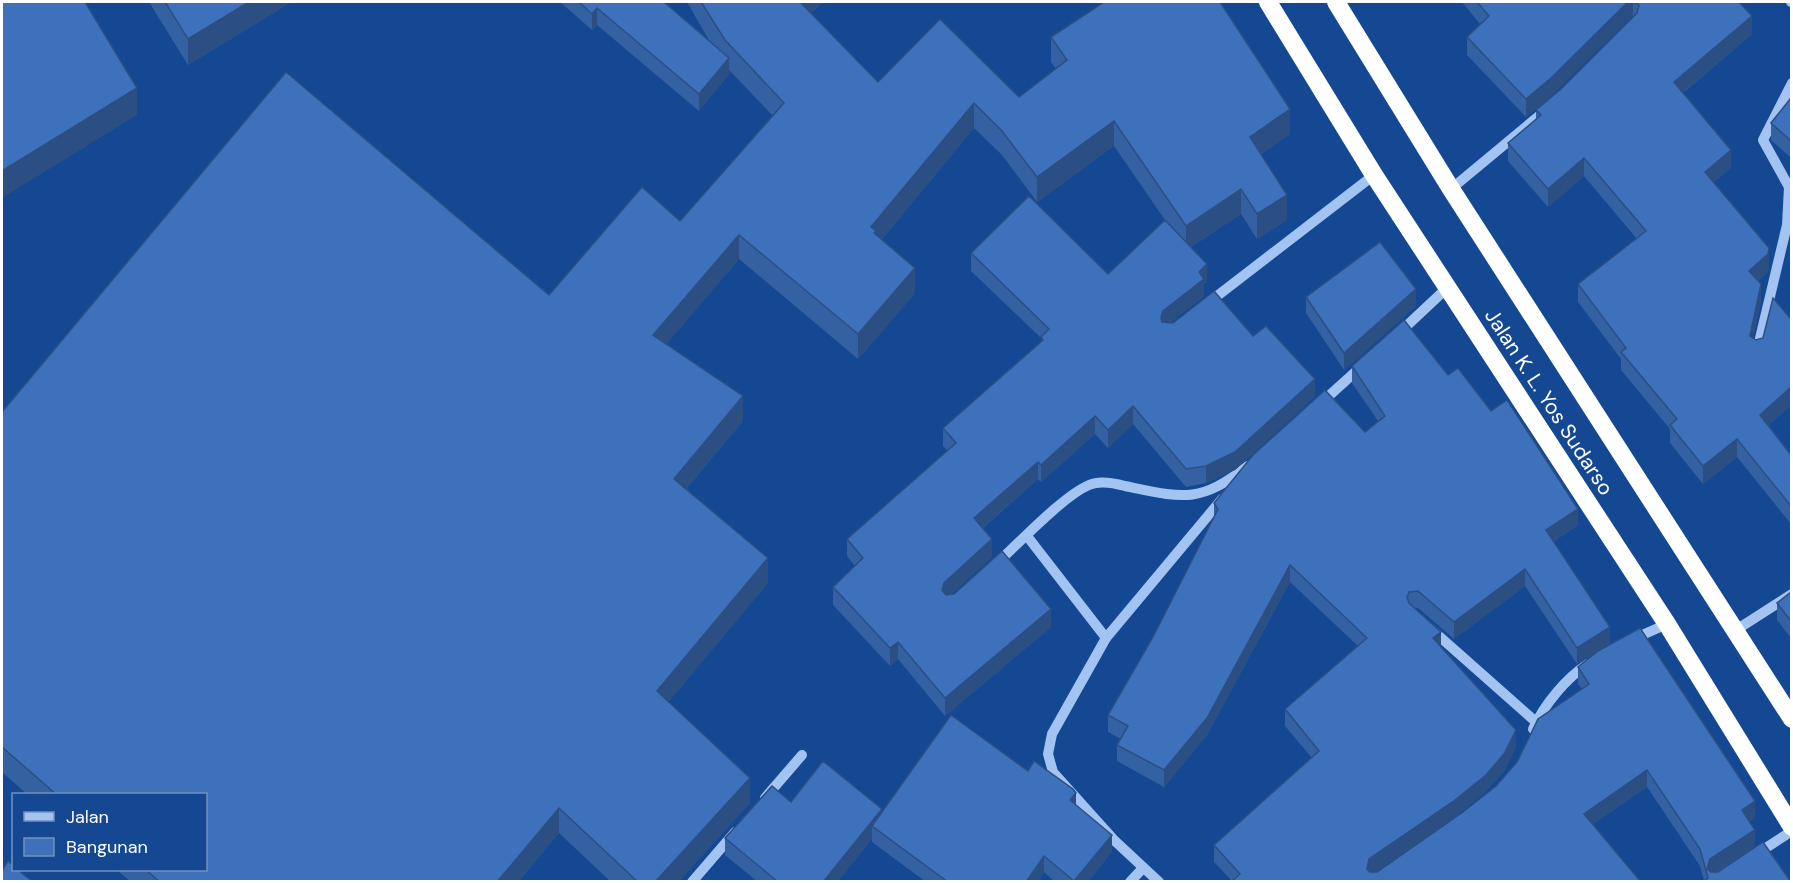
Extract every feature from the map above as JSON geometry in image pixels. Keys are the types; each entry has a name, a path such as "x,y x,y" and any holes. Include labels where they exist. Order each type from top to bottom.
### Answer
{"highway":[{"name":"Jalan K. L. Yos Sudarso","path":"1268,2 1374,175 1667,624 1791,829"},
{"name":"Jalan K. L. Yos Sudarso","path":"1336,2 1452,189 1791,719"}],"street":[{"path":"1757,351 1786,225 1789,187 1763,140 1791,82"},
{"path":"1452,189 1556,102"},
{"path":"1196,312 1374,175"},
{"path":"1388,343 1448,288"},
{"path":"1310,412 1370,358"},
{"path":"984,574 1070,497 1090,484 1110,483 1171,496 1190,496 1221,486 1253,462 1106,638 1052,734 1048,754 1053,772 1115,841 1159,882"},
{"path":"1027,536 1106,638"},
{"path":"1736,630 1791,594"},
{"path":"1423,622 1536,722"},
{"path":"1615,647 1667,624"},
{"path":"1528,740 1536,722 1554,696 1579,670 1597,658"},
{"path":"755,809 802,755"},
{"path":"692,882 739,827"},
{"path":"1743,863 1791,829"},
{"path":"1130,882 1143,868"}],"building":[{"path":"2,2 85,2 137,88 2,171"},
{"path":"165,2 249,2 188,39"},
{"path":"579,2 664,2 729,58 699,94 597,8 592,14"},
{"path":"701,2 800,2 878,82 940,19 1019,97 1067,60 1051,37 1104,2 1220,2 1290,109 1250,137 1287,195 1257,214 1241,189 1186,226 1114,121 1037,177 1002,131 974,103 871,227 876,231 874,233 915,268 858,334 739,235 653,335 743,396 674,479 768,558 657,691 750,778 655,882 638,882 559,808 497,882 160,882 147,871 207,871 207,793 55,793 2,747 2,412 286,72 549,295 642,187 680,221 784,103 725,40"},
{"path":"1477,2 1630,2 1526,99 1467,37 1489,16"},
{"path":"1634,2 1739,2 1752,16 1674,82 1731,150 1705,172 1769,248 1768,254 1749,271 1761,284 1750,336 1756,340 1763,338 1773,298 1791,319 1791,387 1760,415 1791,455 1791,506 1737,439 1703,466 1670,425 1677,419 1621,352 1626,348 1578,284 1646,231 1584,158 1548,189 1508,143 1541,115 1536,110 1561,89 1637,13 1639,5"},
{"path":"1791,98 1791,141 1771,123"},
{"path":"1029,196 1108,274 1165,220 1207,264 1199,272 1204,279 1163,311 1162,322 1173,323 1214,291 1253,336 1266,326 1315,379 1235,452 1206,466 1186,469 1133,406 1108,430 1095,416 1041,465 1038,462 974,518 992,539 944,583 942,590 946,595 954,594 1002,551 1051,609 945,698 898,642 890,648 833,587 863,558 847,539 956,443 943,428 1043,340 1041,337 1049,329 971,253"},
{"path":"1380,242 1416,289 1344,353 1306,297"},
{"path":"1404,320 1448,375 1458,368 1491,411 1507,400 1578,509 1546,530 1610,627 1577,648 1525,569 1454,622 1418,591 1409,592 1407,597 1409,603 1441,632 1433,638 1516,730 1504,754 1486,775 1455,800 1369,859 1367,869 1370,872 1377,872 1496,786 1517,762 1538,719 1589,684 1578,667 1598,651 1640,628 1755,801 1742,810 1755,830 1710,859 1707,869 1711,872 1718,872 1763,842 1791,882 1703,882 1708,878 1700,849 1647,770 1584,814 1641,882 1231,882 1240,874 1214,845 1319,751 1285,709 1367,638 1290,565 1207,718 1164,770 1117,745 1128,726 1108,715 1153,637 1218,509 1214,503 1253,455 1325,390 1365,432 1385,416 1352,366"},
{"path":"1791,592 1791,621 1777,603"},
{"path":"951,715 1028,771 1034,761 1073,789 1076,793 1070,800 1112,835 1074,881 1044,856 1026,882 948,882 872,826"},
{"path":"823,761 882,809 823,882 778,882 725,838 772,786 791,802"},
{"path":"8,861 12,864 12,871 19,871 33,882 2,882 2,870"}]}
